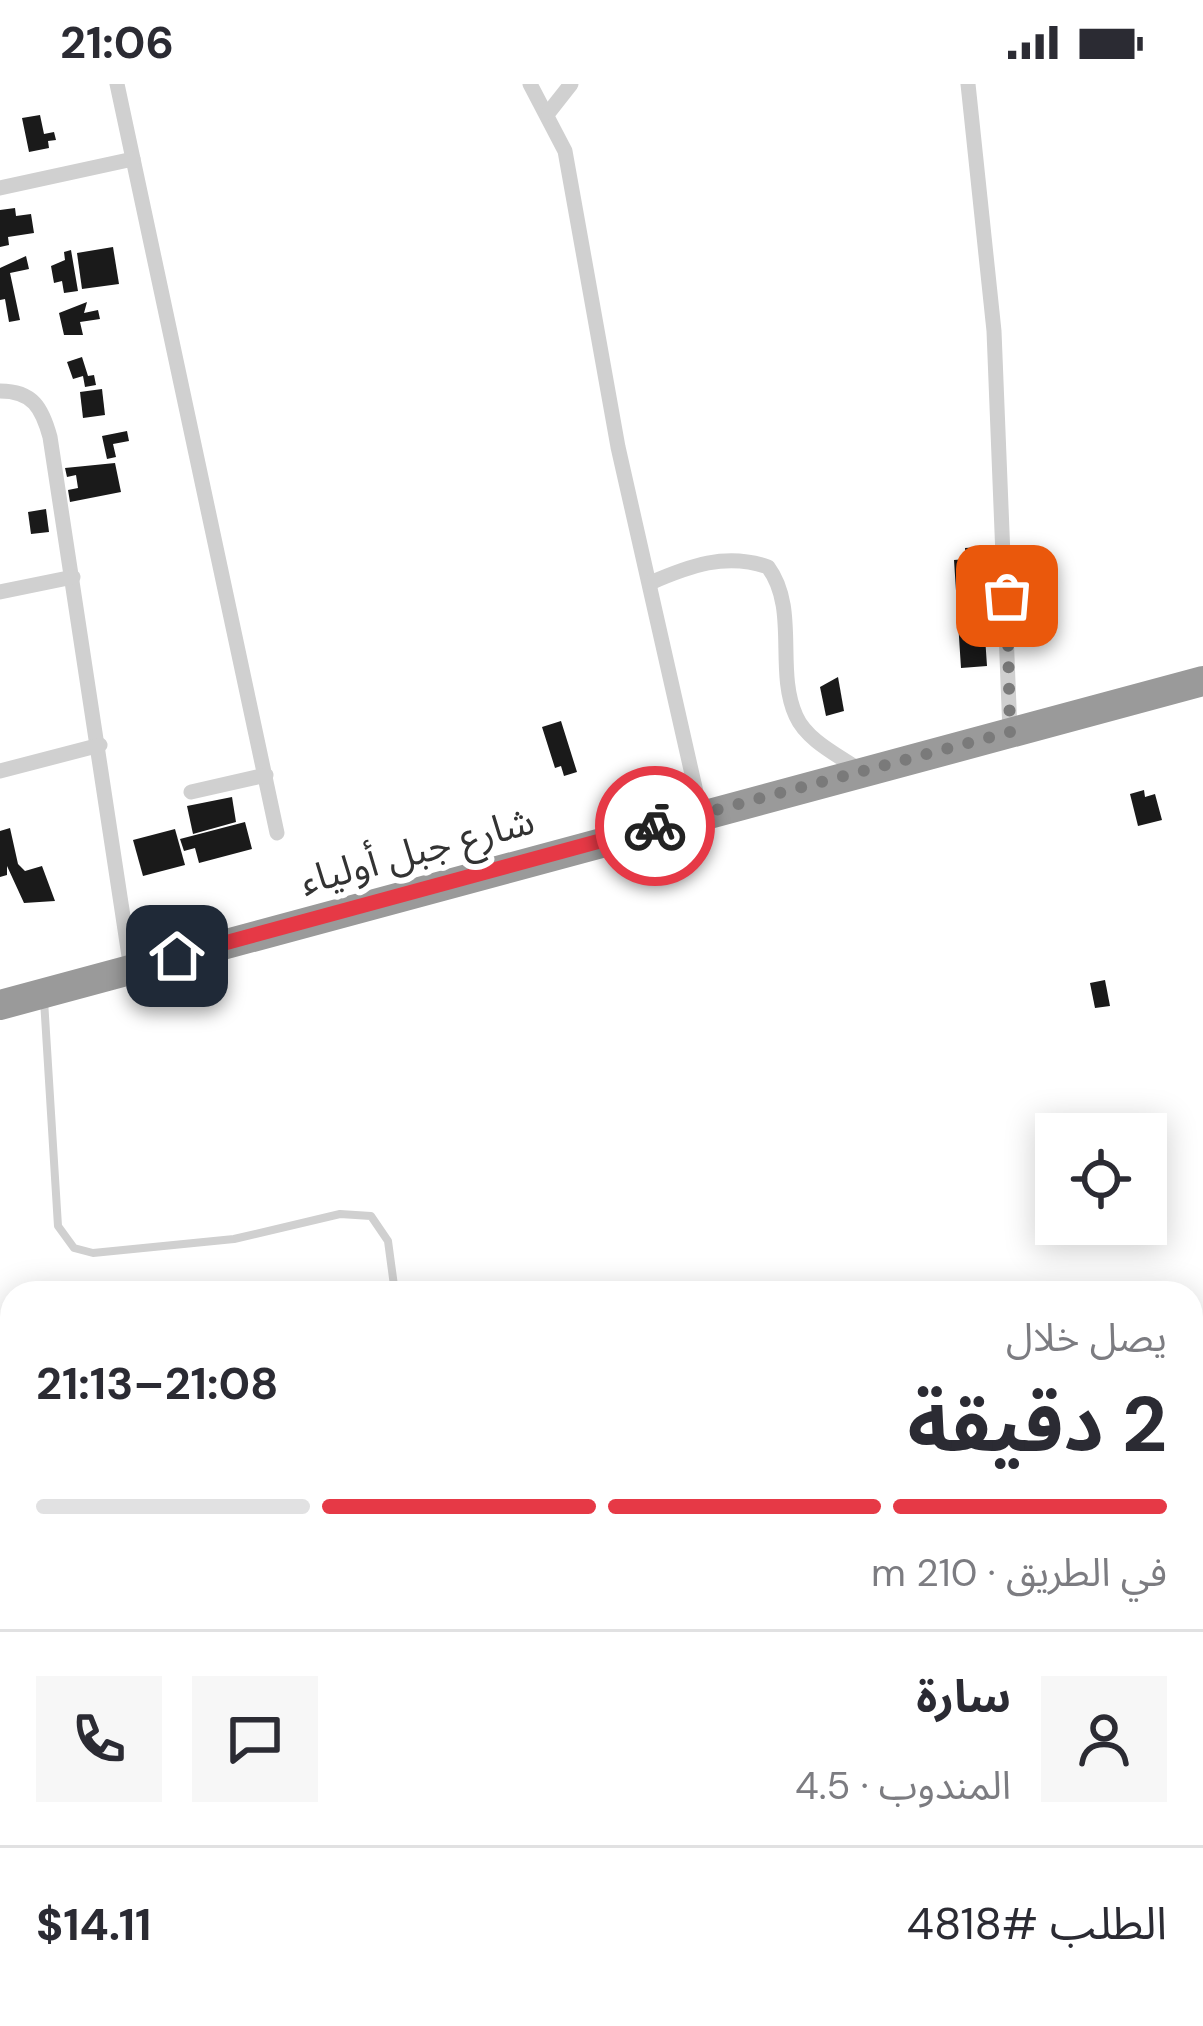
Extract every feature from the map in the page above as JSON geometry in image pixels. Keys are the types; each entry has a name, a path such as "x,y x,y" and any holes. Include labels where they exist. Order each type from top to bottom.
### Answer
{"highway":[{"name":"شارع جبل أولياء","path":"0,1005 1203,681"}],"street":[{"path":"116,84 278,833"},
{"path":"530,84 549,112 565,151 591,310 701,814"},
{"path":"549,112 572,84"},
{"path":"968,84 995,353 1010,732"},
{"path":"0,188 133,159"},
{"path":"0,391 24,393 38,404 45,420 100,745 131,968"},
{"path":"650,583 704,562 749,561 768,568 782,600 788,684 796,719 818,742 861,771"},
{"path":"0,592 73,577"},
{"path":"0,771 100,745"},
{"path":"190,792 266,775"}],"lane":[{"path":"44,993 56,1125 56,1214 63,1239 93,1253 234,1239 340,1214 363,1214 379,1222 388,1241 393,1281"}],"building":[{"path":"40,115 44,134 54,132 56,140 48,141 49,148 29,152 22,118"},
{"path":"15,208 16,216 31,214 34,233 8,237 9,245 0,247 0,210"},
{"path":"113,247 119,284 82,289 77,253"},
{"path":"71,250 78,291 64,293 62,281 54,283 51,266 65,260 64,252"},
{"path":"26,256 29,269 10,273 20,320 9,322 5,299 0,300 0,268"},
{"path":"87,302 84,313 98,310 100,319 80,322 83,335 64,335 59,313"},
{"path":"82,357 96,385 85,387 83,376 73,379 67,362"},
{"path":"102,389 105,415 83,418 80,392"},
{"path":"127,431 129,441 113,444 116,457 107,459 102,436"},
{"path":"115,463 121,492 70,502 68,490 78,488 76,475 67,477 65,468"},
{"path":"46,509 49,532 31,534 28,512"},
{"path":"979,547 987,666 961,668 954,560 966,559 965,548"},
{"path":"838,677 844,711 826,716 820,687"},
{"path":"561,721 577,772 564,776 561,766 555,768 542,727"},
{"path":"1144,790 1145,797 1155,794 1162,820 1138,826 1130,794"},
{"path":"232,797 236,822 193,834 187,806"},
{"path":"245,822 252,849 199,863 195,848 184,851 180,839"},
{"path":"10,828 18,864 25,871 42,866 55,901 24,903 7,866 7,875 0,877 0,831"},
{"path":"175,829 185,865 143,876 133,840"},
{"path":"1105,980 1110,1006 1095,1008 1090,983"}],"way so far":[{"path":"655,826 1010,732 1007,596"}],"route":[{"path":"177,956 655,826"}]}
